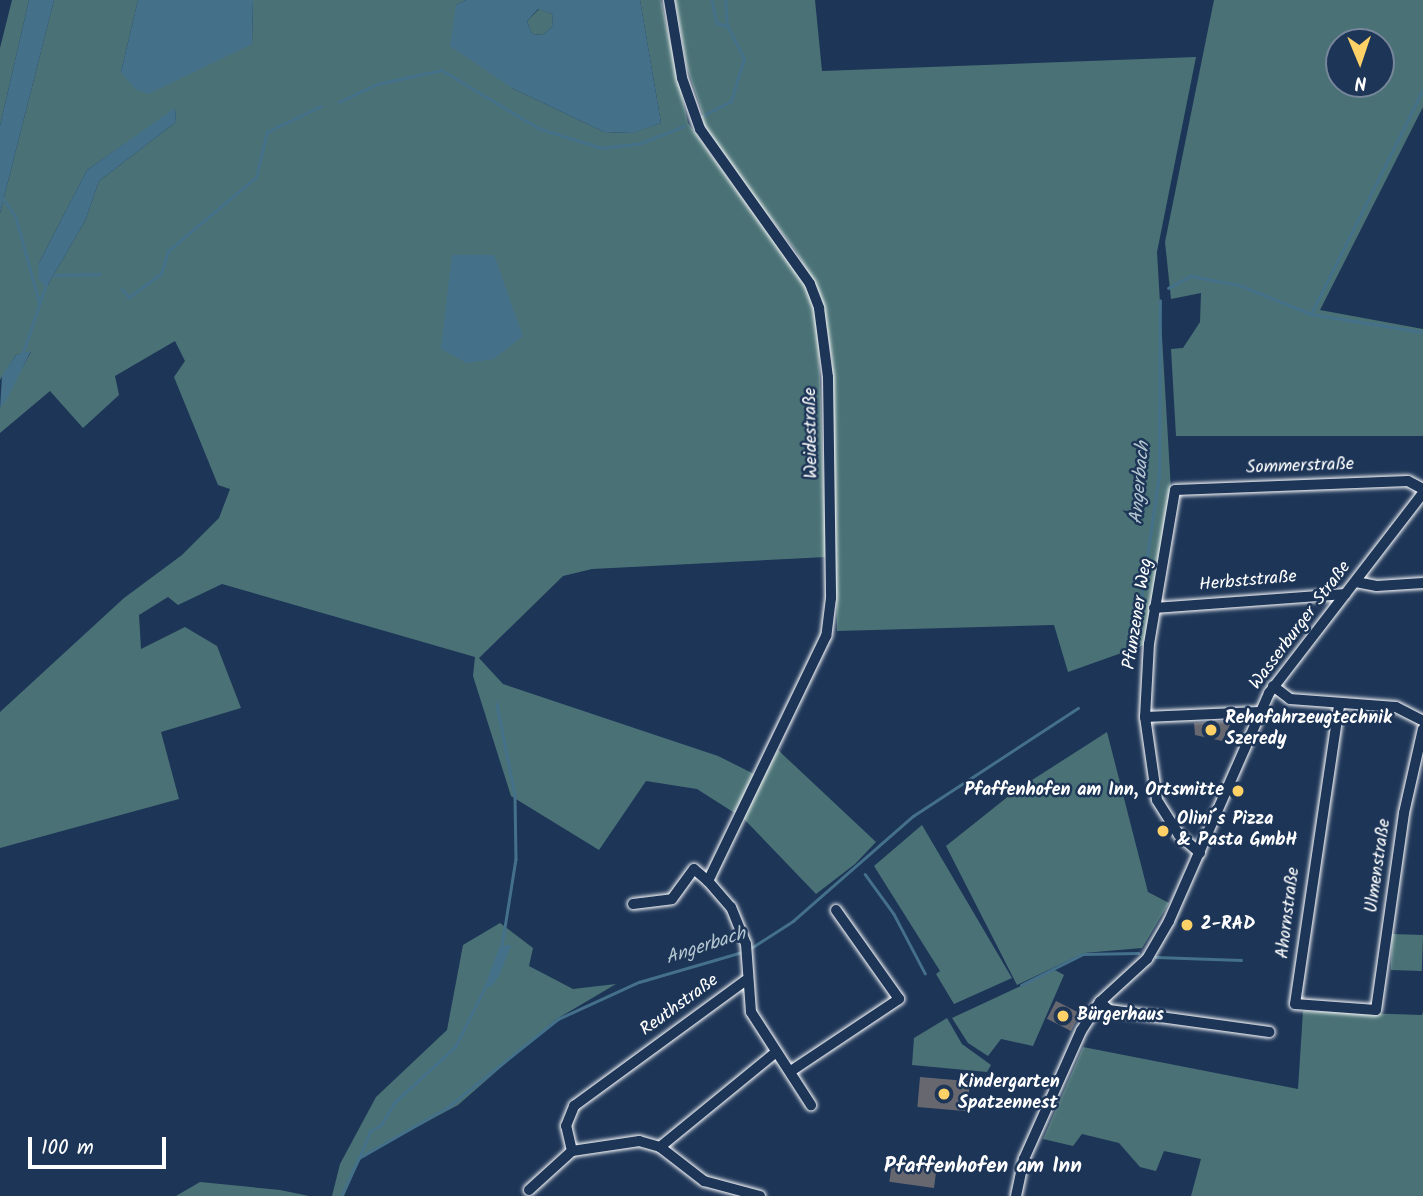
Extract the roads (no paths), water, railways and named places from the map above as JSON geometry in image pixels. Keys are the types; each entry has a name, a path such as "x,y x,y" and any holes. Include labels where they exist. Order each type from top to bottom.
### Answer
{"street":[{"name":"Weidestraße","path":"669,0 682,78 700,129 795,256 810,284 819,308 828,377 831,598 826,636 708,881"},
{"name":"Sommerstraße","path":"1175,489 1408,481 1423,491"},
{"name":"Pfunzener Weg","path":"1175,489 1154,608 1145,717 1157,800 1179,835 1200,853"},
{"name":"Wasserburger Straße","path":"1016,1196 1024,1159 1065,1066 1100,1002 1147,959 1200,853 1258,712 1273,686 1356,582 1423,491"},
{"path":"1356,582 1423,583"},
{"name":"Herbststraße","path":"1154,608 1345,594"},
{"path":"1273,686 1290,699 1339,706 1396,707 1423,721"},
{"name":"Ahornstraße","path":"1339,706 1295,1004 1376,1010"},
{"path":"1145,717 1258,712"},
{"name":"Ulmenstraße","path":"1376,1010 1404,813 1423,729"},
{"path":"633,904 672,899 694,869 708,881"},
{"name":"Reuthstraße","path":"572,1151 566,1126 574,1106 745,981 750,957 746,944 731,907 708,881"},
{"path":"791,1071 899,999 836,910"},
{"path":"745,981 751,1012 811,1105"},
{"path":"1100,1002 1110,1010 1270,1032"},
{"path":"660,1147 776,1052"},
{"path":"529,1191 572,1151 639,1141 660,1147 704,1181 760,1196"}],"water":[{"path":"29,0 54,0 0,213 0,126"},
{"path":"138,0 253,0 252,44 148,94 135,89 121,72"},
{"path":"466,0 640,0 661,123 633,133 604,132 512,88 450,46 456,5","holes":["538,9 553,14 552,27 543,35 532,34 527,21"]},
{"path":"175,108 176,122 99,181 85,221 46,288 38,278 39,263 87,170"},
{"path":"452,255 494,255 523,336 494,359 467,363 441,349"},
{"path":"31,351 0,408 2,376 16,355"},
{"path":"511,945 499,976 491,987 485,985 500,946"}],"waterway":[{"path":"712,0 717,23 727,26"},
{"path":"704,115 731,101 744,59 727,26 725,0"},
{"path":"339,102 377,84 442,70 538,128 602,148 641,143 684,126"},
{"path":"1311,314 1423,89"},
{"path":"122,289 129,297 161,274 168,251 256,177 267,132 321,106"},
{"path":"0,194 16,217 40,304"},
{"path":"55,275 100,274"},
{"name":"Angerbach","path":"1168,288 1191,276 1239,285 1311,314 1423,332"},
{"path":"22,355 46,285"},
{"name":"Angerbach","path":"1122,664 1140,605 1159,474 1160,301"},
{"path":"497,704 515,796 516,859 502,946"},
{"name":"Angerbach","path":"748,950 793,921 913,816 1078,708"},
{"path":"865,874 894,914 925,973"},
{"name":"Angerbach","path":"341,1196 359,1158 448,1107 558,1019 639,982 742,952"},
{"path":"1021,985 1083,954 1138,953"},
{"path":"1156,957 1241,960"},
{"path":"360,1156 370,1131 381,1125 394,1103 455,1047 486,985"}],"place":[{"name":"Rehafahrzeugtechnik Szeredy","path":"1211,730"},
{"name":"Pfaffenhofen am Inn, Ortsmitte","path":"1238,791"},
{"name":"Olini´s Pizza & Pasta GmbH","path":"1163,831"},
{"name":"2-RAD","path":"1187,925"},
{"name":"Bürgerhaus","path":"1063,1016"},
{"name":"Kindergarten Spatzennest","path":"944,1094"}],"district":[{"name":"Pfaffenhofen am Inn","path":"983,1167"}]}
